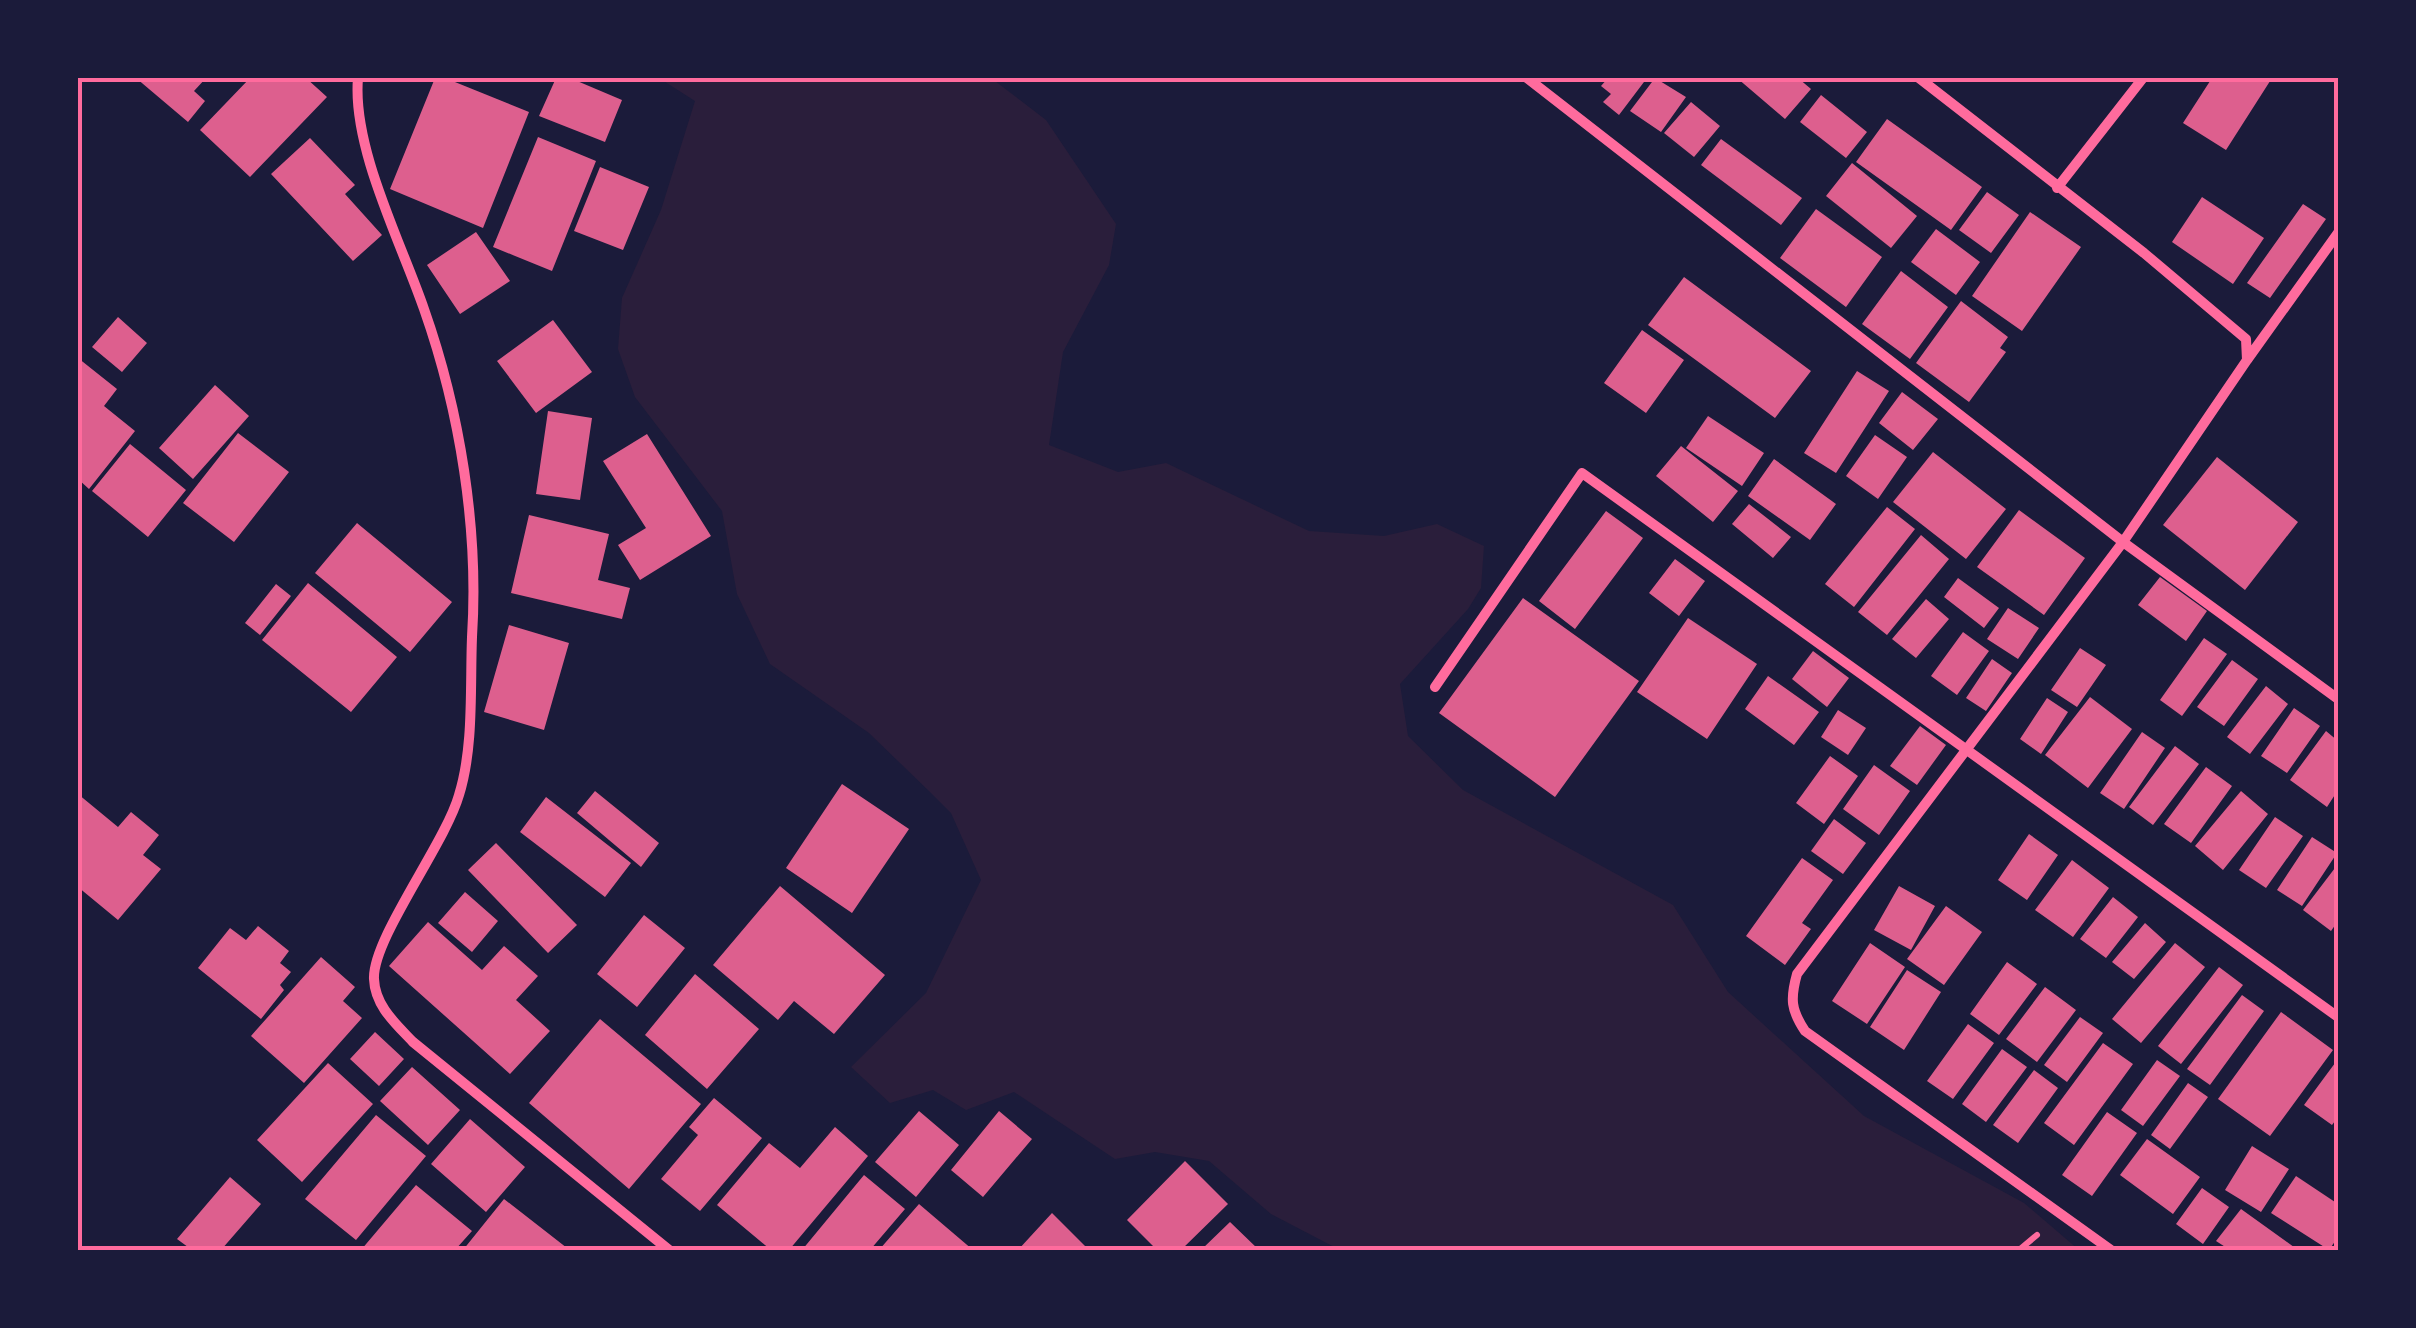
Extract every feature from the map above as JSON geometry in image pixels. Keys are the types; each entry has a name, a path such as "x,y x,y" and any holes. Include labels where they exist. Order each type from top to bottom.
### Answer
{"street":[{"path":"358,78 366,139 442,370 473,545 473,631 460,792 438,847 381,952 374,977 377,995 388,1017 413,1042 670,1250"},
{"path":"1527,78 2123,542 2338,699"},
{"path":"1920,78 2233,326 2246,339 2247,360"},
{"path":"2056,188 2142,78"},
{"path":"2110,1250 1806,1031 1792,1012 1797,974 2123,542 2338,232"},
{"path":"1435,687 1582,473 2338,1017"}],"shaded area":[{"path":"659,78 991,78 1046,120 1116,224 1109,265 1063,352 1049,445 1118,472 1166,463 1309,531 1384,536 1437,524 1484,546 1481,588 1468,609 1400,684 1408,736 1463,790 1673,905 1728,992 1864,1116 2024,1203 2079,1250 1340,1250 1271,1214 1209,1161 1155,1152 1115,1159 1014,1092 966,1110 933,1090 890,1103 851,1067 926,993 981,880 951,813 869,733 770,664 737,594 722,511 635,397 618,349 622,298 661,210 695,101"}],"building":[{"path":"136,78 206,78 194,91 205,101 188,122"},
{"path":"250,78 306,78 327,97 250,177 200,130"},
{"path":"435,78 445,78 529,112 483,228 390,189"},
{"path":"556,78 570,78 622,100 605,142 539,116"},
{"path":"1608,78 1647,78 1619,115 1603,102 1611,94 1601,86"},
{"path":"1655,78 1686,97 1661,132 1630,111"},
{"path":"1737,78 1798,78 1811,89 1785,119"},
{"path":"2212,78 2272,78 2226,150 2183,123"},
{"path":"1821,95 1867,132 1846,158 1800,122"},
{"path":"1691,102 1720,126 1694,157 1664,133"},
{"path":"1887,119 1982,187 1951,230 1856,162"},
{"path":"538,137 596,161 552,271 493,247"},
{"path":"310,138 355,185 345,194 382,235 353,261 271,174"},
{"path":"1721,139 1802,198 1781,225 1701,165"},
{"path":"1852,163 1917,216 1891,248 1826,196"},
{"path":"600,167 649,187 623,250 574,231"},
{"path":"1987,192 2019,215 1991,253 1959,230"},
{"path":"2202,197 2264,238 2233,284 2172,242"},
{"path":"2303,204 2326,219 2270,298 2247,283"},
{"path":"1816,209 1882,257 1846,307 1780,258"},
{"path":"2030,212 2081,247 2022,331 1972,296"},
{"path":"1936,229 1980,262 1956,295 1911,262"},
{"path":"476,232 510,281 460,314 427,265"},
{"path":"1901,271 1948,307 1910,359 1862,324"},
{"path":"1684,277 1811,371 1775,418 1648,325"},
{"path":"1961,301 2008,337 2000,348 2006,352 1969,402 1916,363"},
{"path":"118,317 147,343 122,372 92,347"},
{"path":"553,320 592,372 536,413 497,361"},
{"path":"1642,330 1684,360 1646,413 1604,383"},
{"path":"78,358 117,389 104,406 135,431 89,489 78,479"},
{"path":"1857,371 1889,391 1836,473 1804,453"},
{"path":"215,385 249,416 193,479 159,448"},
{"path":"1902,392 1938,419 1913,450 1879,423"},
{"path":"548,411 592,418 580,500 536,494"},
{"path":"1708,416 1764,453 1742,486 1686,448"},
{"path":"238,433 289,472 234,542 183,503"},
{"path":"647,434 711,536 640,580 618,545 646,528 603,461"},
{"path":"1875,435 1907,457 1878,499 1846,476"},
{"path":"130,444 186,490 148,537 92,491"},
{"path":"1681,446 1738,491 1713,522 1656,476"},
{"path":"1933,452 2006,509 1966,559 1893,502"},
{"path":"2217,457 2298,522 2245,590 2163,525"},
{"path":"1774,459 1836,504 1810,540 1748,496"},
{"path":"1749,504 1791,537 1773,558 1732,524"},
{"path":"1887,507 1915,529 1854,607 1825,584"},
{"path":"2019,510 2085,558 2044,615 1977,567"},
{"path":"1606,511 1643,538 1575,629 1539,601"},
{"path":"529,515 609,534 598,580 630,588 622,619 511,593"},
{"path":"357,523 452,602 410,652 315,573"},
{"path":"1921,535 1949,559 1887,635 1858,612"},
{"path":"1675,559 1705,581 1679,616 1649,593"},
{"path":"2160,577 2207,611 2186,641 2138,605"},
{"path":"1958,578 1999,608 1984,628 1944,597"},
{"path":"308,583 397,657 351,712 262,640"},
{"path":"276,584 291,596 260,635 245,623"},
{"path":"1523,598 1639,681 1555,797 1439,713"},
{"path":"1926,599 1949,619 1916,658 1892,639"},
{"path":"2008,608 2039,628 2018,659 1987,639"},
{"path":"1688,618 1757,664 1707,739 1637,692"},
{"path":"509,625 569,643 544,730 484,712"},
{"path":"1963,632 1989,651 1957,695 1931,676"},
{"path":"2204,638 2227,654 2182,716 2160,700"},
{"path":"2080,648 2106,665 2077,707 2051,690"},
{"path":"1813,651 1849,678 1827,707 1792,679"},
{"path":"1992,659 2012,673 1986,711 1966,698"},
{"path":"2232,660 2258,679 2224,726 2197,707"},
{"path":"1768,676 1819,712 1794,745 1745,709"},
{"path":"2266,686 2288,704 2250,754 2227,737"},
{"path":"2090,697 2132,729 2088,788 2045,755"},
{"path":"2047,698 2068,712 2041,754 2020,739"},
{"path":"2294,708 2320,726 2287,773 2261,756"},
{"path":"1838,710 1866,728 1848,755 1821,737"},
{"path":"1920,726 1946,745 1917,785 1890,766"},
{"path":"2326,731 2338,741 2338,790 2327,807 2290,780"},
{"path":"2142,732 2165,748 2124,809 2100,793"},
{"path":"2175,746 2199,764 2153,825 2129,807"},
{"path":"1830,756 1858,776 1824,824 1796,803"},
{"path":"1874,765 1910,791 1879,835 1843,809"},
{"path":"2206,767 2232,786 2191,843 2164,824"},
{"path":"842,784 909,829 852,913 786,868"},
{"path":"595,791 659,843 641,867 577,813"},
{"path":"2241,791 2268,814 2223,870 2195,846"},
{"path":"78,794 118,827 131,812 159,835 143,855 161,869 118,920 78,887"},
{"path":"546,797 631,863 605,897 520,832"},
{"path":"2275,817 2303,836 2266,888 2239,870"},
{"path":"1834,819 1866,843 1843,874 1811,851"},
{"path":"2029,834 2058,855 2027,900 1998,880"},
{"path":"2312,837 2337,853 2302,906 2277,890"},
{"path":"496,843 577,925 548,953 468,870"},
{"path":"1802,858 1833,880 1802,923 1811,929 1785,965 1746,936"},
{"path":"2072,860 2109,888 2073,937 2035,910"},
{"path":"2338,864 2338,921 2331,931 2303,910"},
{"path":"780,886 885,975 834,1034 794,1001 778,1020 713,965"},
{"path":"1899,886 1935,906 1911,950 1874,930"},
{"path":"465,892 498,921 472,952 438,923"},
{"path":"2113,897 2138,917 2106,958 2080,939"},
{"path":"1946,906 1982,932 1944,985 1907,959"},
{"path":"644,915 685,948 637,1007 597,974"},
{"path":"428,922 482,970 504,946 538,976 516,1000 550,1031 510,1074 389,966"},
{"path":"2145,923 2166,942 2134,979 2112,962"},
{"path":"258,926 289,951 280,963 291,972 280,985 284,990 261,1019 198,968 230,928 246,940"},
{"path":"1870,943 1905,967 1867,1024 1832,1001"},
{"path":"2175,943 2205,967 2141,1043 2112,1019"},
{"path":"321,957 355,987 343,1001 362,1018 304,1083 251,1036"},
{"path":"2007,962 2037,984 1999,1035 1970,1014"},
{"path":"2219,967 2243,985 2181,1064 2158,1046"},
{"path":"1907,970 1941,992 1904,1050 1870,1027"},
{"path":"695,974 759,1029 707,1089 645,1035"},
{"path":"2045,987 2076,1010 2037,1062 2006,1039"},
{"path":"2242,995 2264,1011 2210,1085 2187,1069"},
{"path":"2281,1012 2333,1050 2270,1136 2218,1099"},
{"path":"2080,1017 2103,1033 2067,1082 2044,1065"},
{"path":"600,1019 701,1104 629,1189 529,1103"},
{"path":"1968,1024 1994,1043 1953,1099 1927,1081"},
{"path":"375,1032 404,1059 379,1086 350,1059"},
{"path":"2103,1043 2133,1064 2074,1145 2044,1123"},
{"path":"2002,1049 2027,1067 1986,1122 1962,1104"},
{"path":"2338,1059 2338,1117 2332,1125 2304,1105"},
{"path":"2157,1060 2180,1076 2143,1126 2121,1110"},
{"path":"328,1063 373,1104 302,1182 257,1140"},
{"path":"412,1067 460,1110 428,1145 380,1101"},
{"path":"2034,1070 2058,1088 2018,1143 1993,1125"},
{"path":"2188,1083 2208,1097 2170,1149 2151,1135"},
{"path":"714,1098 762,1138 700,1211 661,1179 698,1135 689,1127"},
{"path":"919,1111 959,1145 916,1197 875,1162"},
{"path":"999,1111 1032,1139 983,1197 951,1170"},
{"path":"2107,1112 2137,1133 2092,1196 2062,1175"},
{"path":"376,1115 426,1156 356,1240 305,1199"},
{"path":"470,1119 525,1167 486,1212 431,1164"},
{"path":"835,1127 868,1156 789,1250 771,1250 717,1205 769,1143 800,1168"},
{"path":"2147,1139 2200,1177 2173,1214 2120,1175"},
{"path":"2252,1146 2289,1169 2261,1212 2225,1190"},
{"path":"1185,1161 1228,1204 1181,1250 1157,1250 1127,1220"},
{"path":"864,1175 905,1209 870,1250 802,1250"},
{"path":"2296,1176 2338,1204 2338,1237 2329,1250 2271,1213"},
{"path":"230,1177 261,1204 221,1250 192,1250 177,1239"},
{"path":"416,1185 472,1231 455,1250 361,1250"},
{"path":"2202,1188 2229,1207 2203,1244 2176,1224"},
{"path":"504,1199 567,1248 463,1250"},
{"path":"919,1204 973,1250 879,1250"},
{"path":"2241,1209 2298,1250 2230,1250 2216,1241"},
{"path":"1052,1213 1089,1250 1018,1250"},
{"path":"1230,1222 1259,1250 1201,1250"}]}
